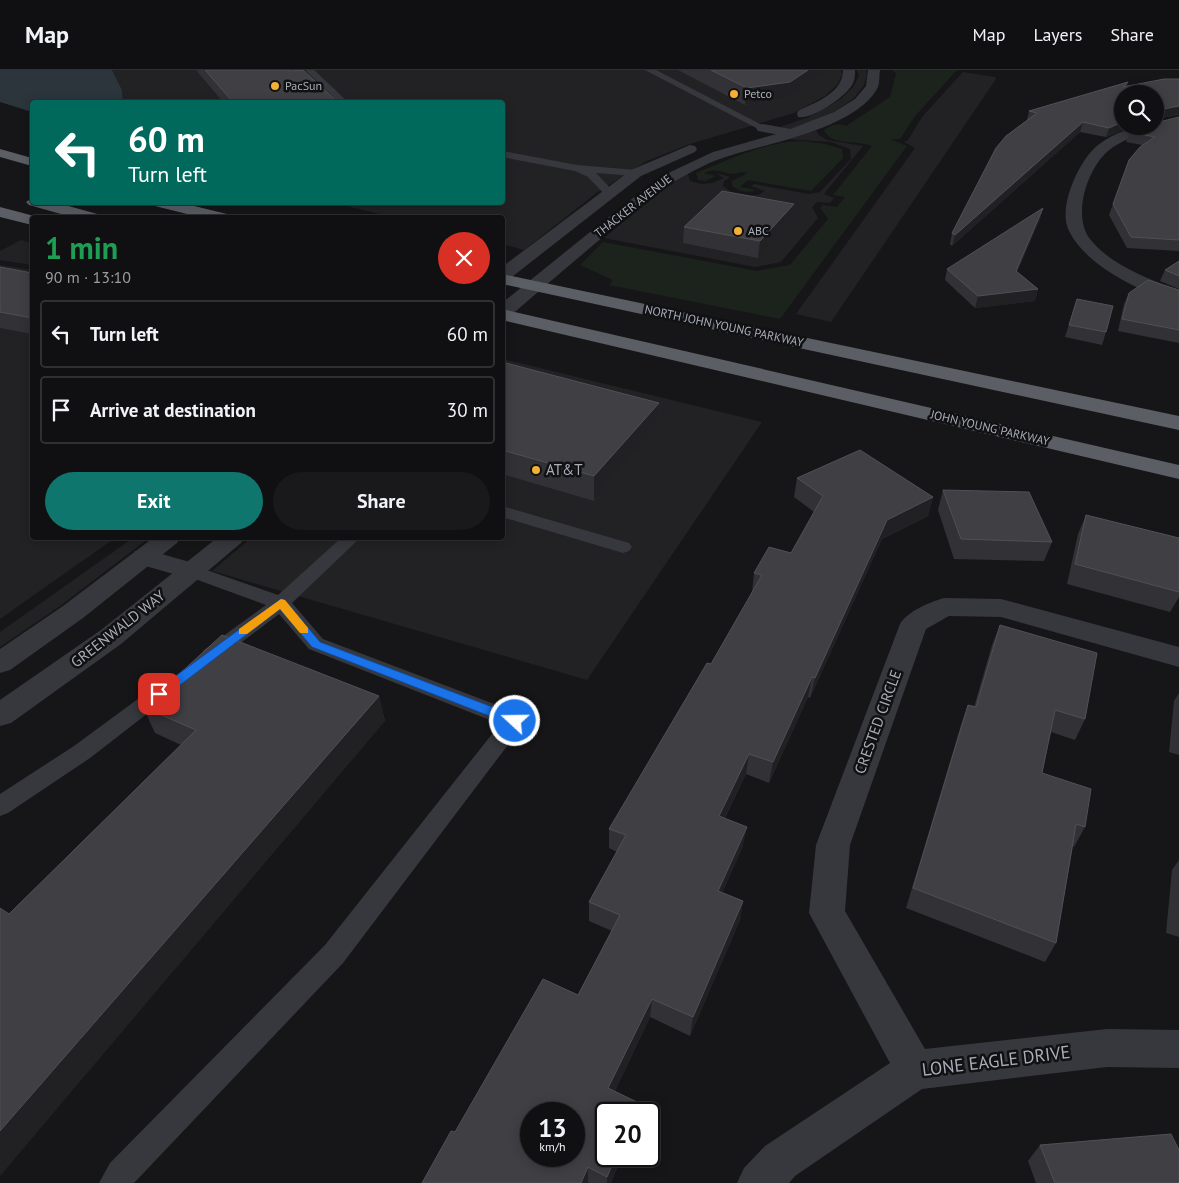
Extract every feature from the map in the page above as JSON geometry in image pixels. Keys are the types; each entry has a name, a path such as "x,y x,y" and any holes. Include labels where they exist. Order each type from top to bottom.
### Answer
{"highway":[{"path":"0,153 30,161"},
{"path":"0,168 30,175"},
{"path":"16,198 30,201"},
{"path":"45,205 84,215"},
{"path":"169,205 212,215"},
{"path":"190,205 226,215"},
{"path":"0,212 30,220"},
{"name":"NORTH JOHN YOUNG PARKWAY","path":"505,279 1179,423"},
{"name":"JOHN YOUNG PARKWAY","path":"505,314 1179,472"}],"street":[{"name":"THACKER AVENUE","path":"505,310 664,180 698,162 791,124 833,98 845,86 850,76 849,70"},
{"name":"THACKER AVENUE","path":"791,124 846,112 863,99 872,86 876,76 874,70"},
{"path":"763,128 791,124"},
{"name":"THACKER AVENUE","path":"505,276 609,193 655,163 698,146 763,128"},
{"path":"1126,135 1101,149 1084,177 1073,209 1076,232 1094,252 1133,279 1179,298"},
{"path":"636,174 650,179 652,184 649,191"},
{"path":"0,663 73,612 165,540"},
{"name":"GREENWALD WAY","path":"0,715 111,637 230,540"},
{"path":"144,557 191,571"},
{"name":"CRESTED CIRCLE","path":"915,1070 827,913 833,845 914,624 944,607 1001,608 1179,657"},
{"name":"LONE EAGLE DRIVE","path":"760,1183 780,1161 915,1070 1107,1048 1179,1049"}],"lane":[{"path":"309,70 342,100"},
{"path":"649,70 763,128"},
{"path":"505,155 577,168 636,174"},
{"path":"577,168 592,175 609,193"},
{"path":"505,512 623,548"},
{"path":"0,806 82,752 281,603 348,540"},
{"path":"116,1183 121,1174 334,954 515,721 316,644 281,603 191,571"}],"shaded area":[{"path":"0,70 112,70 122,90 123,100 30,100 30,111 0,102"},
{"path":"112,70 841,70 842,75 837,85 825,96 794,113 690,144 647,161 599,191 524,250 505,245 505,215 384,215 342,205 505,205 505,100 123,100 122,90"},
{"path":"857,70 866,70 867,75 864,85 854,98 837,110 813,121 788,130 777,128 809,117 841,99 853,87 859,76"},
{"path":"893,70 957,70 915,116 900,139 890,139 907,146 780,319 609,285 613,280 580,265 603,242 757,271 790,265 828,219 820,208 823,205 837,207 845,197 833,195 872,146 839,141 827,135 824,130 835,125 846,126 890,97 896,74"},
{"path":"963,72 995,77 996,79 831,322 796,314 915,148 904,142 908,140 922,117"},
{"path":"816,130 819,135 827,140 863,146 824,194 834,198 830,203 817,202 812,207 818,218 781,262 755,267 604,238 659,192 688,174 690,181 702,184 712,183 724,178 716,173 730,177 724,181 723,186 731,192 748,195 758,195 765,191 751,186 754,184 809,194 820,192 851,159 850,149 831,142 786,139"},
{"path":"803,141 842,149 843,158 811,191 748,180 740,187 756,190 743,191 732,186 732,181 748,173 746,172 732,174 711,171 704,173 716,176 705,181 698,180 696,173 748,152 775,144"},
{"path":"21,240 30,242 30,265 0,260 0,251"},
{"path":"0,265 30,270 30,540 112,540 0,619"},
{"path":"505,359 762,422 587,680 212,571 249,540 505,540"},
{"path":"130,540 146,540 60,606 0,647 0,632"}],"building":[{"path":"205,70 303,70 336,100 231,100"},
{"path":"711,70 808,70 790,82 747,88"},
{"path":"1164,79 1179,79 1179,106 1164,109 1164,85 1133,85"},
{"path":"1114,86 1114,126 1109,128 1083,122 955,235 952,233 996,148 1006,136 1037,113 1029,111"},
{"path":"1179,117 1179,240 1131,237 1113,204 1129,160 1140,147 1155,137 1145,135 1164,135 1164,121"},
{"path":"722,191 794,204 760,241 684,227"},
{"path":"1043,208 1016,271 1038,289 978,296 947,269"},
{"path":"1179,261 1179,276 1165,270"},
{"path":"0,267 30,273 30,318 0,312"},
{"path":"1148,280 1179,290 1179,330 1122,319 1129,293"},
{"path":"1077,299 1113,306 1106,332 1069,325"},
{"path":"505,363 659,403 594,476 505,451"},
{"path":"860,450 933,497 887,520 815,678 812,677 773,762 749,754 719,816 747,827 718,891 743,901 693,1017 652,999 608,1088 637,1102 595,1102 595,1167 611,1167 607,1177 588,1167 581,1183 422,1183 451,1131 455,1132 543,979 578,995 620,915 589,902 626,835 609,829 707,663 711,664 762,575 754,573 769,547 791,553 823,496 797,478"},
{"path":"943,490 1029,492 1052,542 961,539"},
{"path":"1086,515 1179,538 1179,592 1075,564"},
{"path":"1000,625 1097,653 1085,719 1055,710 1042,773 1091,789 1085,827 1076,824 1056,943 913,888 968,705 976,707"},
{"path":"222,635 379,696 0,1131 0,908 9,914 196,730 143,707"},
{"path":"1171,1134 1179,1150 1179,1183 1055,1183 1040,1145"}],"slow traffic":[{"path":"243,632 281,603 304,631"}],"place":[{"name":"PacSun","path":"275,86"},
{"name":"Petco","path":"734,94"},
{"name":"ABC","path":"738,231"},
{"name":"AT&T","path":"536,470"}],"route":[{"path":"159,694 281,603 316,644 515,721"}]}
